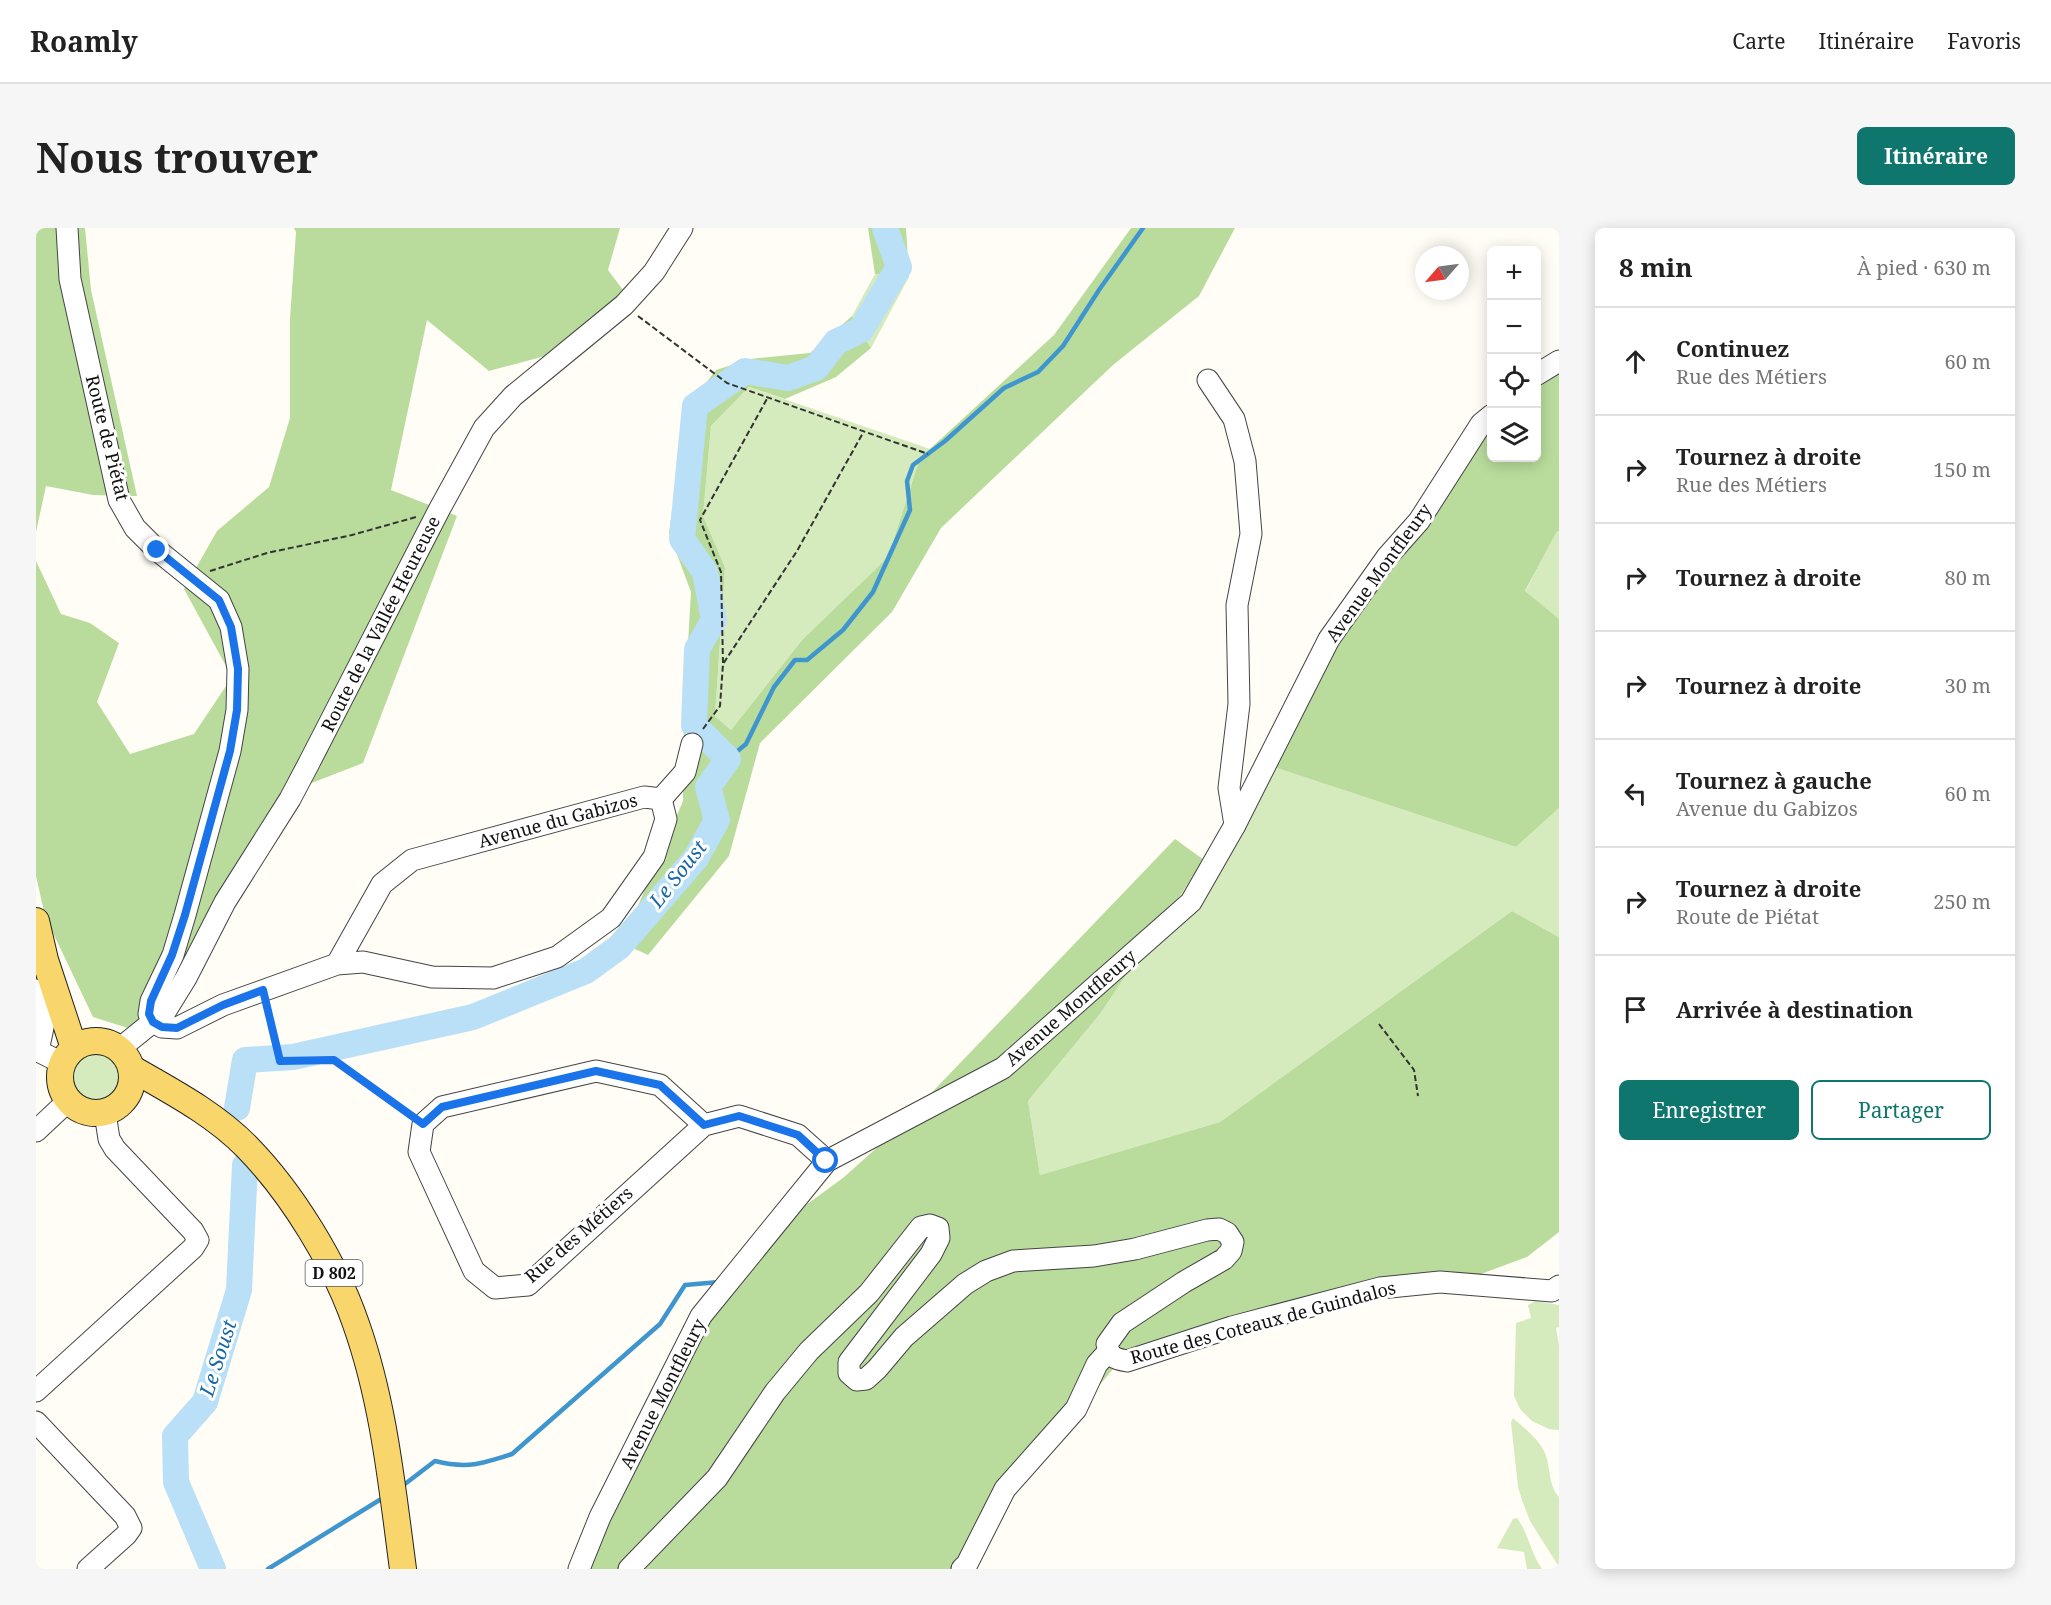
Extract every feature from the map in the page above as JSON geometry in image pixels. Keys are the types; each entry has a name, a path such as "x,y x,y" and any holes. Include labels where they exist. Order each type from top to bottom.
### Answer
{"main road":[{"path":"36,921 45,960 76,1051"},
{"path":"103,1041 125,1059 130,1089 120,1104 105,1113 92,1114 81,1110 69,1101 60,1084 59,1074 76,1051 103,1041"},
{"name":"D 802","path":"125,1059 221,1124 238,1139 265,1167 314,1234 356,1323 367,1360 378,1402 403,1569"},
{"name":"D 802","path":"126,1098 151,1096 197,1108"}],"street":[{"name":"Route de Piétat","path":"67,228 70,279 119,500 135,528 157,550 219,600 231,627 238,669 237,710 230,751 185,915 172,955 151,1001 149,1014 153,1022"},
{"name":"Route de la Vallée Heureuse","path":"125,1059 153,1022 165,1012 186,978 225,902 294,790 484,428 513,396 624,305 654,272 682,228"},
{"path":"1541,372 1559,361"},
{"path":"1208,381 1234,419 1240,440 1245,461 1251,534 1237,605 1239,704 1229,788 1235,825"},
{"name":"Avenue Montfleury","path":"579,1569 600,1517 701,1316 826,1161 1003,1068 1191,902 1235,825 1329,639 1387,557 1419,521 1481,424 1487,419"},
{"path":"661,799 685,772 692,744"},
{"name":"Avenue du Gabizos","path":"153,1022 162,1027 177,1028 223,1005 337,964 363,962 432,977 493,978 557,957 611,918 654,857 666,819 661,799 645,798 412,860 382,885 337,964"},
{"path":"36,990 45,1018 37,1050 76,1051"},
{"path":"423,1124 442,1107 596,1071 660,1085 704,1125"},
{"path":"36,1131 69,1101"},
{"path":"36,1391 193,1248 198,1240 193,1231 115,1149 109,1139 105,1113"},
{"name":"Rue des Métiers","path":"423,1124 419,1152 474,1271 495,1288 528,1285 704,1125 739,1116 798,1135 826,1161"},
{"name":"Route des Coteaux de Guindalos","path":"629,1569 717,1478 775,1392 809,1351 869,1293 921,1227 930,1225 938,1228 939,1238 931,1254 849,1362 849,1373 857,1380 866,1379 904,1337 965,1284 986,1271 1013,1261 1094,1256 1125,1251 1207,1230 1219,1229 1227,1233 1233,1242 1232,1251 1224,1259 1122,1323 1107,1344 1108,1352 1114,1359 1127,1361 1233,1327 1380,1288 1440,1282 1552,1291 1559,1286"},
{"path":"962,1569 967,1564 1005,1489 1076,1409 1097,1364 1108,1352"},
{"path":"36,1422 124,1516 131,1528 88,1569"}],"path":[{"path":"624,305 727,383 928,454"},
{"path":"711,718 720,706 723,664 721,572 700,520 768,397"},
{"path":"723,664 797,550 864,430"},
{"path":"195,580 206,573 267,553 352,535 439,510"},
{"path":"263,990 280,1061 334,1060 423,1124"},
{"path":"1379,1024 1414,1071 1418,1096"}],"green space":[{"path":"36,228 85,228 91,290 137,496 93,495 46,486 36,532"},
{"path":"294,228 620,228 608,270 626,294 556,353 489,371 427,320 391,490 457,516 363,763 286,793 154,1006 131,1029 93,1017 45,916 36,876 36,561 61,614 90,623 119,643 97,702 130,754 194,734 232,677 184,589 217,531 269,487 290,418 290,319 296,232"},
{"path":"868,228 906,228 909,277 875,274"},
{"path":"1131,228 1235,228 1199,296 1113,365 941,528 892,612 760,743 729,856 648,955 622,943 683,801 684,712 691,592 669,533 686,409 716,370 750,359 810,353 852,316 871,348 836,377 785,399 749,387 711,426 703,516 725,567 715,716 731,730 802,640 888,557 920,458 1054,335"},
{"path":"875,274 909,277 871,348 852,316"},
{"path":"1559,371 1559,531 1525,591 1559,619 1559,808 1516,847 1265,764 1337,636 1487,426 1487,462 1541,462 1541,383"},
{"path":"749,387 930,449 920,458 888,557 802,640 731,730 715,716 725,567 703,516 711,426"},
{"path":"1557,530 1559,531 1559,619 1525,592"},
{"path":"1265,764 1516,847 1559,808 1559,937 1512,911 1220,1122 1040,1175 1028,1101 1100,1014 1204,860"},
{"path":"1175,839 1204,860 1100,1014 1028,1101 1040,1175 1220,1122 1512,911 1559,937 1559,1232 1527,1257 1481,1274 1355,1287 1118,1363 968,1544 956,1569 590,1569 600,1533 705,1316 766,1234 843,1178 891,1135"},
{"path":"95,1051 113,1058 120,1076 113,1094 95,1101 77,1094 70,1076 77,1058"},
{"path":"1535,1301 1559,1305 1559,1327 1556,1328 1559,1345 1559,1430 1549,1429 1532,1421 1520,1409 1514,1396 1516,1323 1531,1318 1528,1305"},
{"path":"1513,1418 1531,1434 1545,1453 1551,1482 1559,1497 1559,1567 1530,1521 1522,1500 1518,1487 1511,1422"},
{"path":"1517,1518 1542,1569 1527,1569 1524,1552 1497,1548 1513,1519"}],"waterway":[{"name":"Le Soust","path":"237,1108 245,1060 293,1057 473,1017 586,971 619,947 696,858 717,820 708,787 728,759 694,725 697,649 714,620 705,572 682,539 695,406 745,371 788,378 816,368 836,342 861,330 899,267 885,228"},
{"path":"728,759 746,744 774,687 795,660 807,660 843,630 873,592 910,510 907,481 913,465 945,441 1004,388 1038,372 1063,346 1143,228"},
{"name":"Le Soust","path":"213,1569 176,1482 175,1436 205,1402 239,1290 245,1165"},
{"path":"401,1487 435,1461 466,1465 512,1454 660,1324 685,1285 719,1282"},
{"path":"268,1569 386,1496"}],"route":[{"path":"157,550 219,600 231,627 238,669 237,710 230,751 185,915 172,955 151,1001 149,1014 153,1022 162,1027 177,1028 223,1005 263,990 280,1061 334,1060 423,1124 442,1107 596,1071 660,1085 704,1125 739,1116 798,1135 826,1161"}]}
